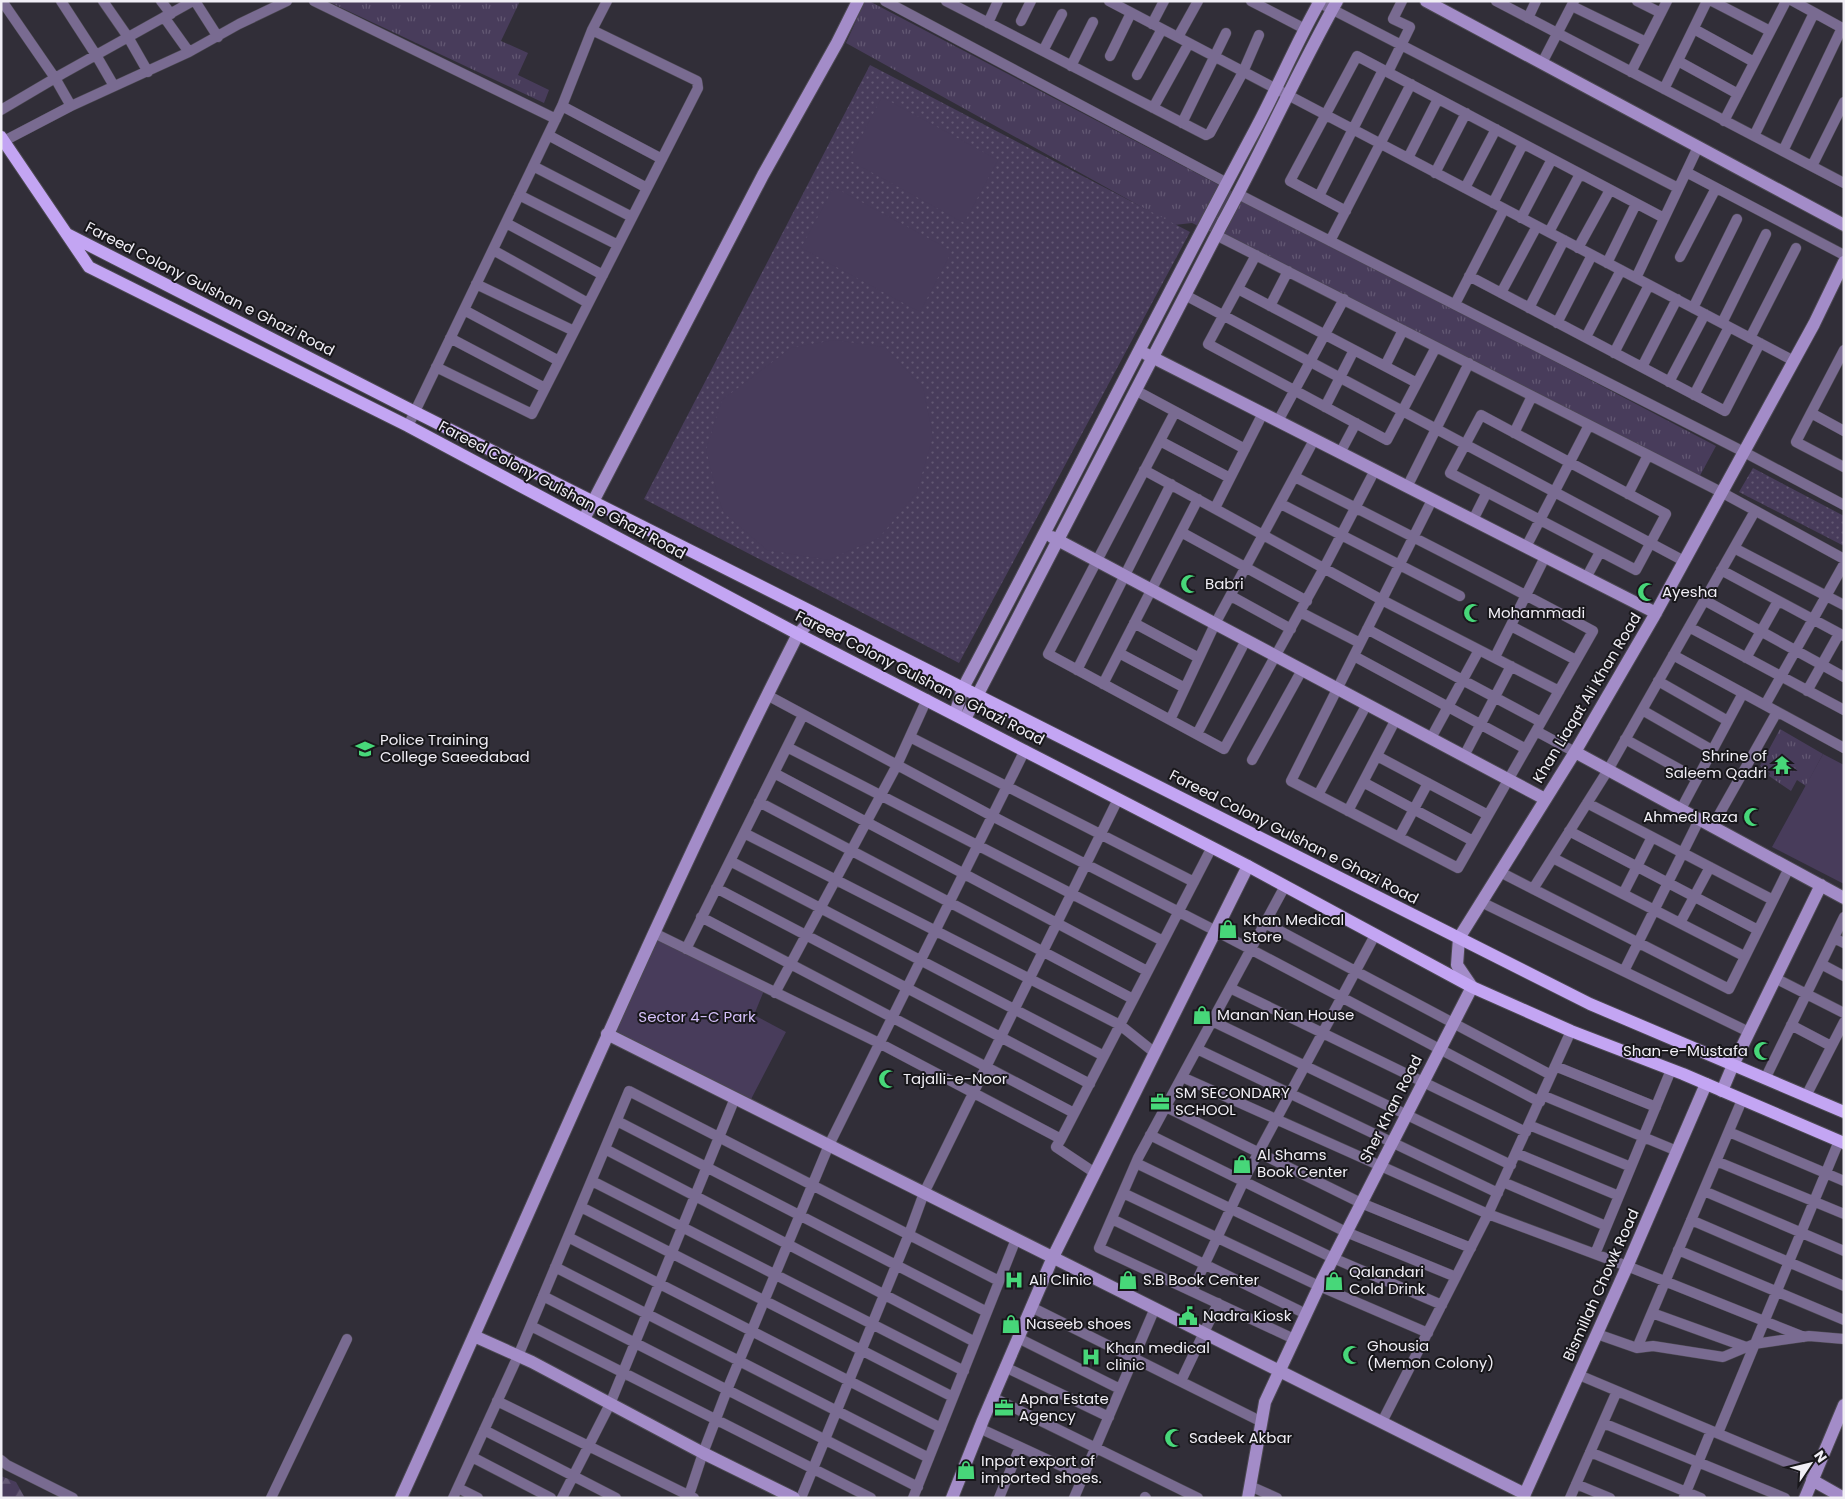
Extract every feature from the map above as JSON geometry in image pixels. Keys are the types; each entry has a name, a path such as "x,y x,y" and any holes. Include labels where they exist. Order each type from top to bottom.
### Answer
{"main road":[{"path":"3,139 64,232"},
{"name":"Fareed Colony Gulshan e Ghazi Road","path":"64,232 416,412 1590,1004 1844,1112"},
{"name":"Fareed Colony Gulshan e Ghazi Road","path":"64,232 89,267 408,426 798,634 1212,847 1472,987 1571,1031 1706,1084 1841,1142"}],"street":[{"path":"61,1 114,86"},
{"path":"103,1 148,72"},
{"path":"161,1 189,52"},
{"path":"1,110 194,1 218,37"},
{"path":"3,139 114,86 148,72 287,1"},
{"path":"314,1 556,119"},
{"path":"408,426 556,119 592,30 607,1"},
{"path":"584,519 763,175 838,43 858,1"},
{"path":"885,1 1227,183"},
{"path":"988,23 998,1"},
{"path":"1021,21 1031,1"},
{"path":"1109,1 1123,4 1132,13 1794,361"},
{"path":"1137,75 1157,26 1164,1"},
{"path":"1178,37 1198,1"},
{"path":"1251,1 1305,29"},
{"path":"1319,196 1353,129 1402,45 1410,27 1393,19 1402,1"},
{"path":"1426,1 1844,225"},
{"path":"1528,18 1536,1"},
{"path":"1637,1 1661,13"},
{"path":"1631,72 1667,1"},
{"path":"1664,89 1707,1"},
{"path":"1712,1 1770,31"},
{"path":"1724,120 1786,1"},
{"path":"1783,151 1843,29 1812,8 1793,1"},
{"path":"960,716 963,688 1276,89 1319,2 1335,6 1402,45 1678,188"},
{"path":"1501,2 1631,72 1812,166 1843,180"},
{"path":"953,3 988,23 1206,135 1210,133 1243,72 1259,35"},
{"path":"5,4 72,106"},
{"path":"1542,63 1573,4 1646,42"},
{"path":"960,716 976,694 1058,540 1335,6"},
{"path":"1754,136 1812,8"},
{"path":"1110,56 1132,13"},
{"path":"1043,51 1062,14"},
{"path":"1071,66 1093,22"},
{"path":"1694,28 1754,62"},
{"path":"436,367 532,414 698,88 697,81 592,30"},
{"path":"1182,122 1226,32"},
{"path":"1153,108 1189,43"},
{"path":"1346,211 1290,181 1357,56 1664,218"},
{"path":"1678,61 1738,94"},
{"path":"1330,241 1411,84"},
{"path":"1408,158 1438,99"},
{"path":"1812,166 1844,102"},
{"path":"562,106 662,159"},
{"path":"1435,173 1466,113"},
{"path":"1465,188 1496,129"},
{"path":"548,135 647,188"},
{"path":"1493,203 1523,144"},
{"path":"1636,278 1698,147"},
{"path":"1521,218 1552,159"},
{"path":"533,166 632,217"},
{"path":"1686,172 1843,264"},
{"path":"1549,232 1580,174"},
{"path":"1680,257 1716,188"},
{"path":"1578,248 1610,190"},
{"path":"1238,194 1844,505"},
{"path":"519,195 618,245"},
{"path":"1607,263 1636,204"},
{"path":"1455,304 1504,209"},
{"path":"1693,308 1737,219"},
{"path":"506,223 603,275"},
{"path":"1501,293 1537,226"},
{"path":"1216,234 1721,492 1844,559"},
{"path":"1694,395 1766,234"},
{"path":"1529,308 1564,240"},
{"path":"1469,276 1725,411 1796,248"},
{"path":"493,250 588,304"},
{"path":"1256,255 1208,344 1387,440 1436,347"},
{"path":"1557,322 1592,255"},
{"name":"Khan Liaqat Ali Khan Road","path":"1458,938 1575,752 1656,613 1814,324 1843,264"},
{"path":"1586,338 1621,270"},
{"path":"1270,306 1288,271"},
{"path":"476,284 574,331"},
{"path":"1614,353 1649,285"},
{"path":"1238,289 1418,383"},
{"path":"1185,295 1684,561"},
{"path":"1278,421 1344,299"},
{"path":"1642,367 1677,299"},
{"path":"464,310 559,361"},
{"path":"1669,382 1705,314"},
{"path":"1385,366 1403,330"},
{"path":"450,338 545,388"},
{"path":"1139,350 1656,613"},
{"path":"1325,407 1354,350"},
{"path":"1844,350 1796,442 1844,467"},
{"path":"1407,487 1469,363"},
{"path":"1135,390 1245,449"},
{"path":"1514,433 1532,396"},
{"path":"1175,412 1048,654 1224,749 1342,535 1375,470"},
{"path":"1215,508 1262,413"},
{"path":"1811,413 1841,429 1844,417"},
{"path":"1481,416 1666,514 1636,570 1450,473 1466,445 1481,416"},
{"path":"1340,453 1356,423"},
{"path":"1526,547 1589,424"},
{"path":"1170,720 1215,624 1314,440"},
{"path":"1160,441 1230,478"},
{"path":"1628,494 1648,455"},
{"path":"1144,470 1382,600 1559,691"},
{"path":"1295,477 1414,537 1593,631 1458,868 1291,781 1337,688 1400,565 1414,537 1432,500"},
{"path":"1077,670 1171,484"},
{"path":"1473,520 1486,492"},
{"path":"1103,684 1198,499"},
{"path":"1281,504 1460,596"},
{"path":"1533,889 1608,770 1755,511"},
{"path":"1181,532 1306,600"},
{"path":"1045,534 1546,799"},
{"path":"1734,548 1844,605"},
{"path":"1586,578 1600,552"},
{"path":"1495,657 1545,557"},
{"path":"1765,705 1844,564"},
{"path":"1721,570 1841,635 1821,664 1807,691"},
{"path":"1231,596 1291,629"},
{"path":"1704,600 1844,677"},
{"path":"1746,658 1778,601"},
{"path":"1300,612 1360,643"},
{"path":"402,1497 607,1034 654,933 767,695 798,634 816,614"},
{"path":"1134,623 1199,658"},
{"path":"1511,626 1576,660"},
{"path":"1688,627 1844,710"},
{"path":"1367,630 1495,697 1575,752 1844,898"},
{"path":"1197,734 1246,640"},
{"path":"1431,738 1479,650"},
{"path":"1119,653 1185,688"},
{"path":"1673,655 1844,748"},
{"path":"1354,656 1526,749"},
{"path":"1464,756 1511,666"},
{"path":"1252,760 1302,670"},
{"path":"1658,681 1728,721"},
{"path":"1680,809 1743,693"},
{"path":"767,695 992,816 1216,931 1439,1050 1541,1099 1678,1151"},
{"path":"775,993 881,796 927,699"},
{"path":"1318,795 1367,704"},
{"path":"1642,710 1712,750"},
{"path":"1712,827 1777,712"},
{"path":"686,949 803,715"},
{"path":"1348,811 1396,719"},
{"path":"910,737 1194,882"},
{"path":"1625,739 1697,779"},
{"path":"787,747 1163,941"},
{"path":"497,1401 691,1497 703,1453 727,1390 829,1145 1025,750"},
{"path":"1377,756 1488,815"},
{"path":"774,774 1148,971"},
{"path":"1363,782 1473,841"},
{"path":"1399,837 1428,783"},
{"path":"801,1498 924,1193 1118,799"},
{"path":"759,802 1133,998"},
{"path":"1587,803 1772,900"},
{"path":"1624,971 1699,820"},
{"path":"1570,831 1758,930"},
{"path":"744,833 1120,1025 1155,1053"},
{"path":"1623,894 1652,837"},
{"path":"1095,1173 1056,1147 1212,847"},
{"path":"1552,858 1744,956"},
{"path":"730,861 1104,1056"},
{"path":"952,1498 979,1428 1053,1257 1248,866"},
{"path":"1680,923 1710,867"},
{"path":"1500,872 1729,989 1789,868"},
{"path":"1722,1091 1821,885"},
{"path":"1285,886 1150,1135 1099,1248 1294,1339"},
{"path":"716,888 1090,1084"},
{"path":"1481,902 1749,1032"},
{"path":"702,917 1074,1113"},
{"path":"1765,1079 1844,917"},
{"path":"1265,923 1453,1023 1553,1071 1656,1107"},
{"path":"654,933 880,1044 1061,1140"},
{"path":"1192,1291 1244,1181 1375,935"},
{"path":"1458,938 1457,965 1472,987"},
{"path":"1834,938 1844,943"},
{"path":"1821,964 1844,976"},
{"path":"1775,978 1844,1013"},
{"name":"Sher Khan Road","path":"1249,1492 1265,1402 1319,1286 1472,987"},
{"path":"1230,988 1423,1082 1528,1129 1631,1166"},
{"path":"1212,1021 1511,1165"},
{"path":"1806,1096 1844,1022"},
{"path":"1791,1026 1831,1046"},
{"path":"1382,1422 1488,1214 1571,1031"},
{"path":"607,1034 1382,1422 1524,1496"},
{"path":"1197,1049 1498,1193"},
{"path":"1595,1254 1671,1070"},
{"path":"1182,1077 1488,1214 1628,1266 1804,1337"},
{"name":"Bismillah Chowk Road","path":"1524,1496 1628,1266 1706,1084"},
{"path":"454,1498 518,1356 629,1091 999,1281"},
{"path":"562,1498 610,1404 735,1098"},
{"path":"1637,1348 1742,1100"},
{"path":"1166,1107 1361,1203 1471,1248"},
{"path":"616,1122 987,1312"},
{"path":"1729,1132 1844,1181"},
{"path":"1150,1135 1346,1232 1456,1277"},
{"path":"1685,1495 1698,1462 1714,1432 1750,1345 1776,1291 1825,1173 1841,1142"},
{"path":"605,1150 975,1342"},
{"path":"1516,1153 1619,1196"},
{"path":"1716,1161 1844,1214"},
{"path":"1136,1163 1333,1258 1442,1305"},
{"path":"592,1181 964,1371"},
{"path":"1503,1182 1606,1226"},
{"path":"1704,1191 1844,1251"},
{"path":"1123,1193 1319,1286 1428,1333"},
{"path":"580,1207 953,1397"},
{"path":"1112,1219 1306,1314"},
{"path":"1691,1220 1844,1286"},
{"path":"568,1236 941,1428"},
{"path":"913,1498 1016,1239"},
{"path":"1678,1250 1844,1320"},
{"path":"555,1267 929,1458"},
{"path":"543,1296 918,1487"},
{"path":"1181,1381 1218,1303"},
{"path":"1031,1307 1262,1422"},
{"path":"1074,1498 1155,1308"},
{"path":"1652,1313 1750,1345"},
{"path":"530,1326 871,1498"},
{"path":"1597,1334 1637,1348 1653,1346 1723,1358 1750,1345 1804,1337 1844,1339"},
{"path":"474,1336 518,1356 703,1453 794,1498"},
{"path":"1018,1338 1120,1389"},
{"path":"271,1498 347,1339"},
{"path":"1005,1367 1109,1417"},
{"path":"1579,1375 1714,1432 1813,1477 1844,1498"},
{"path":"1570,1498 1617,1391"},
{"path":"992,1397 1198,1498"},
{"path":"1805,1498 1843,1406"},
{"path":"1603,1423 1785,1498"},
{"path":"979,1428 1083,1476"},
{"path":"484,1430 616,1498"},
{"path":"999,1498 1020,1447"},
{"path":"1590,1452 1685,1495 1701,1498"},
{"path":"472,1457 551,1498"},
{"path":"1,1460 7,1465 73,1498"},
{"path":"1576,1484 1610,1498"},
{"path":"458,1488 478,1498"},
{"path":"1249,1492 1276,1498"}],"green space":[{"path":"520,1 501,41 528,53 518,75 549,90 544,103 329,2"},
{"path":"865,1 869,1 1716,446 1697,481 1256,253 1192,223 1174,225 846,43"},
{"path":"870,65 1190,232 959,663 644,499"},
{"path":"882,97 998,160 964,223 849,160"},
{"path":"834,187 952,251 920,312 801,248"},
{"path":"834,340 885,347 923,388 933,436 917,492 879,538 828,560 767,550 723,512 706,450 722,400 791,348"},
{"path":"1753,468 1844,516 1844,546 1739,492"},
{"path":"1780,729 1823,754 1806,786 1797,780 1791,791 1769,776 1770,773 1760,766"},
{"path":"1823,754 1844,765 1844,884 1772,847"},
{"name":"Sector 4-C Park","path":"654,933 765,988 754,1015 786,1032 748,1105 607,1034"},
{"path":"1,1476 16,1482 25,1498 1,1498"}],"place":[{"name":"Babri","path":"1190,584"},
{"name":"Ayesha","path":"1647,592"},
{"name":"Mohammadi","path":"1473,613"},
{"name":"Police Training College Saeedabad","path":"365,749"},
{"name":"Shrine of Saleem Qadri","path":"1782,765"},
{"name":"Ahmed Raza","path":"1753,817"},
{"name":"Khan Medical Store","path":"1228,929"},
{"name":"Manan Nan House","path":"1202,1015"},
{"name":"Shan-e-Mustafa","path":"1763,1051"},
{"name":"Tajalli-e-Noor","path":"888,1079"},
{"name":"SM SECONDARY SCHOOL","path":"1160,1102"},
{"name":"Al Shams Book Center","path":"1242,1164"},
{"name":"Ali Clinic","path":"1014,1280"},
{"name":"S.B Book Center","path":"1128,1280"},
{"name":"Qalandari Cold Drink","path":"1334,1281"},
{"name":"Nadra Kiosk","path":"1188,1316"},
{"name":"Naseeb shoes","path":"1011,1324"},
{"name":"Ghousia (Memon Colony)","path":"1352,1355"},
{"name":"Khan medical clinic","path":"1091,1357"},
{"name":"Apna Estate Agency","path":"1004,1408"},
{"name":"Sadeek Akbar","path":"1174,1438"},
{"name":"Inport export of imported shoes.","path":"966,1470"}]}
